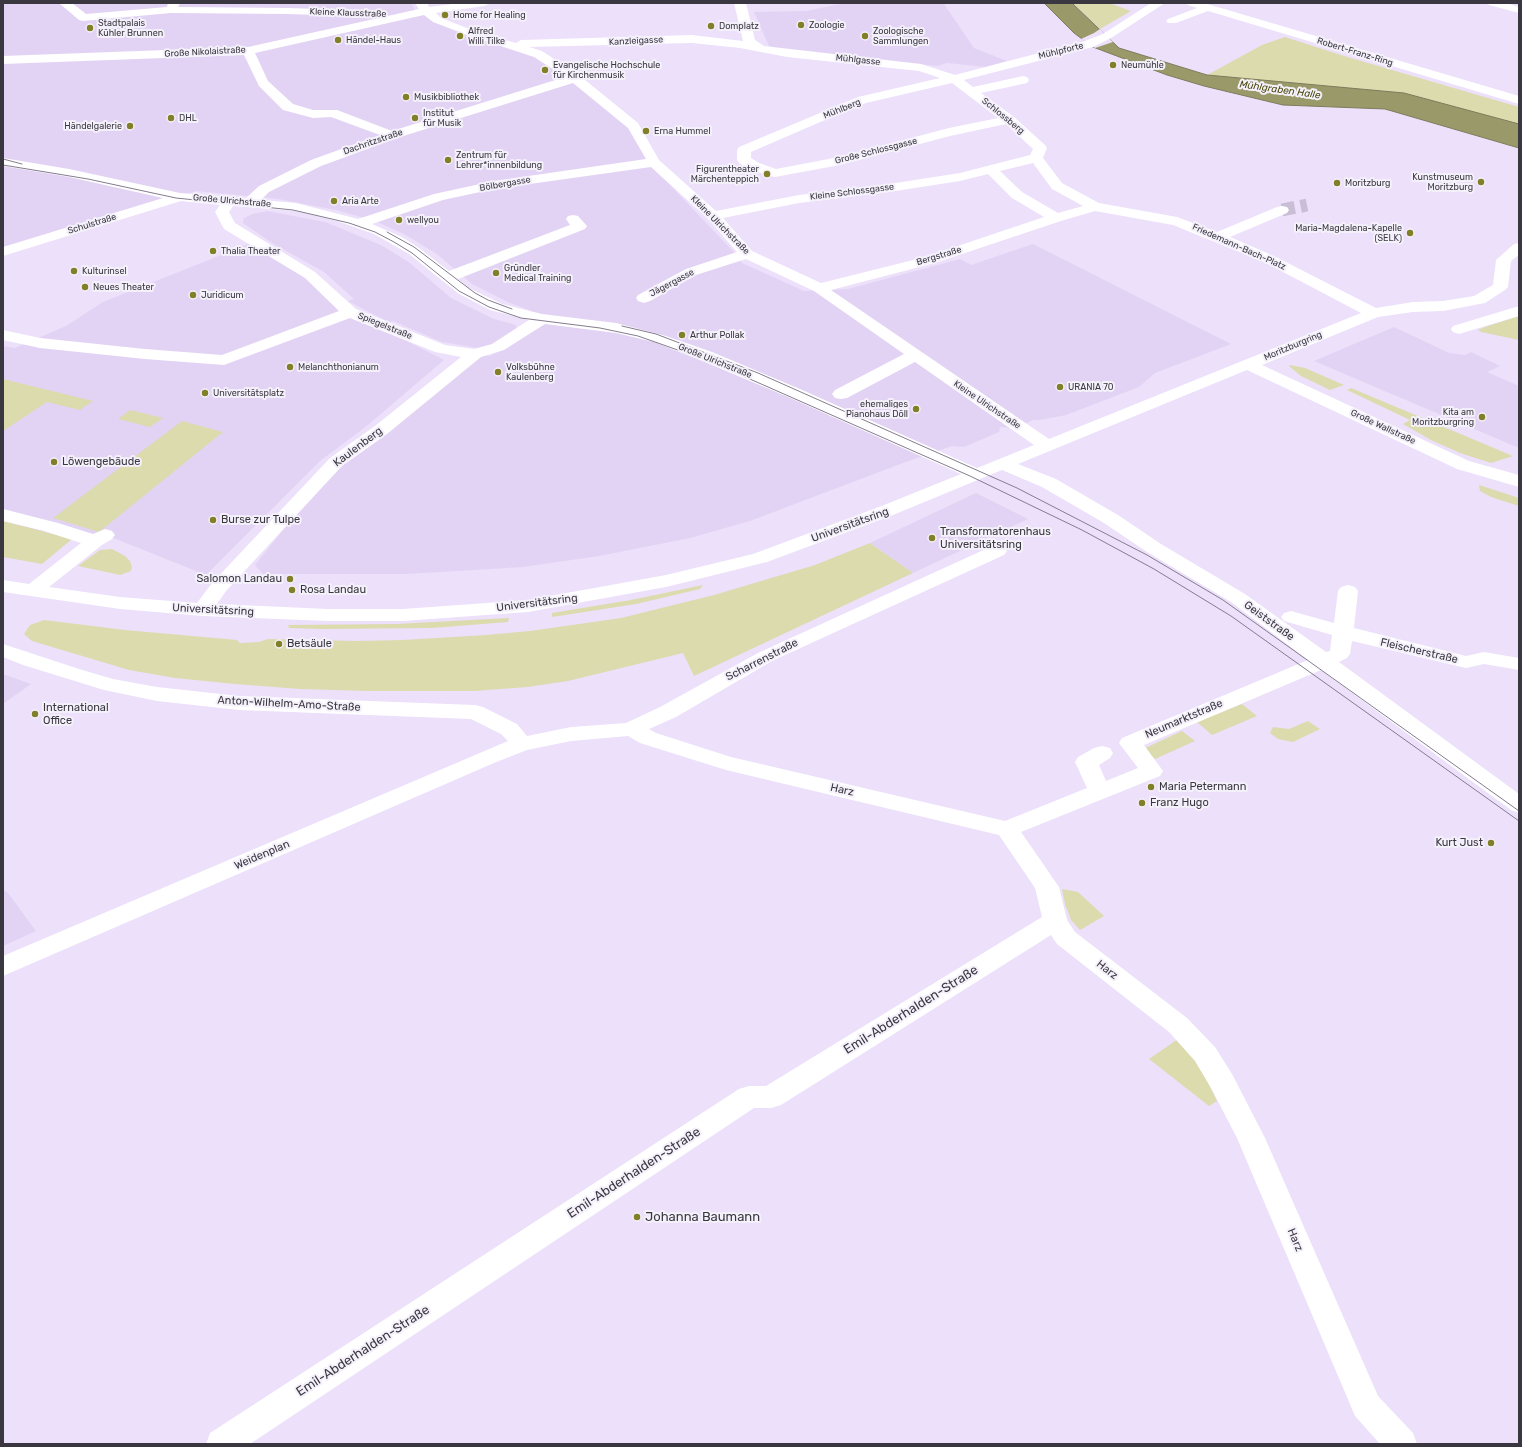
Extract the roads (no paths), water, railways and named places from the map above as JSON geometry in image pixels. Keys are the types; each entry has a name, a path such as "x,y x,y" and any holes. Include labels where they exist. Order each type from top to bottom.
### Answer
{"street":[{"name":"Kleine Klausstraße","path":"65,3 83,18 173,7 385,15 424,7 484,3"},
{"path":"740,3 749,42 761,49"},
{"name":"Mühlpforte","path":"954,79 1089,44 1107,36 1159,3"},
{"name":"Robert-Franz-Ring","path":"1192,3 1519,100"},
{"path":"1493,3 1519,10"},
{"name":"Kleine Ulrichstraße","path":"424,7 437,20 471,33 538,54 575,78 633,126 654,162 713,216 747,254 819,288 1046,445"},
{"name":"Große Nikolaistraße","path":"3,60 248,51 424,7"},
{"path":"1172,21 1207,8"},
{"name":"Kanzleigasse","path":"510,44 586,43 692,38 740,44 761,49"},
{"name":"Mühlgasse","path":"761,49 921,68 954,79"},
{"path":"248,51 263,84 288,107 313,114 332,113 392,135"},
{"name":"Dachritzstraße","path":"249,203 264,189 316,163 392,135 575,78"},
{"name":"Schlossberg","path":"954,79 1009,120 1040,148 1036,158"},
{"name":"Mühlberg","path":"744,160 744,150 843,107 862,100 954,79"},
{"path":"972,91 1023,80"},
{"name":"Große Schlossgasse","path":"744,160 754,166 775,173 840,161 949,132 1009,120"},
{"path":"991,170 1036,158"},
{"name":"Friedemann-Bach-Platz","path":"1036,158 1057,186 1095,207 1177,221 1224,234 1374,313"},
{"name":"Große Ulrichstraße","path":"3,162 69,173 180,197 296,207 322,212 359,223 403,243 414,250 464,291 485,302 520,315 616,328 660,339 706,356 787,390 976,474"},
{"name":"Bölbergasse","path":"359,223 439,197 494,185 654,162"},
{"path":"991,170 1017,195 1056,218"},
{"name":"Kleine Schlossgasse","path":"713,216 799,198 889,188 991,170"},
{"name":"Schulstraße","path":"3,252 180,197"},
{"name":"Spiegelstraße","path":"229,201 222,212 229,226 310,275 350,312 441,349 475,354"},
{"name":"Friedemann-Bach-Platz","path":"1056,218 1095,207"},
{"path":"1224,234 1282,210"},
{"name":"Bergstraße","path":"819,288 930,260 1056,218"},
{"path":"448,277 580,226 573,219"},
{"name":"Moritzburgring","path":"1046,445 1249,365 1374,313 1413,307 1443,306 1479,300 1500,287 1504,260 1519,247"},
{"name":"Jägergasse","path":"644,298 691,272 747,254"},
{"path":"3,335 40,343 145,354 224,360 350,312"},
{"path":"1459,329 1519,312"},
{"name":"Kaulenberg","path":"203,610 219,587 336,462 381,430 475,354 498,347 542,319"},
{"path":"841,394 915,355"},
{"name":"Große Wallstraße","path":"1249,365 1463,465 1519,481"},
{"name":"Universitätsring","path":"3,586 120,603 203,610 328,615 403,615 528,606 666,581 760,558 886,511 1046,445"},
{"name":"Geiststraße","path":"1003,464 1049,483 1111,519 1154,548 1238,598 1519,806"},
{"path":"3,515 100,538 33,590"},
{"name":"Scharrenstraße","path":"522,744 571,734 631,729 668,712 765,656 997,551"},
{"path":"1323,661 1340,654 1348,591"},
{"name":"Fleischerstraße","path":"1291,617 1343,632 1466,662 1484,658 1519,664"},
{"name":"Anton-Wilhelm-Amo-Straße","path":"3,650 30,661 71,674 112,685 157,694 239,703 475,712 509,729 522,744"},
{"name":"Neumarktstraße","path":"1007,829 1152,771 1130,742 1323,661"},
{"name":"Harz","path":"631,729 648,738 726,763 1007,829 1047,887 1055,921 1066,938 1178,1025 1205,1054 1222,1082 1251,1138 1366,1406 1401,1444"},
{"name":"Weidenplan","path":"3,967 522,744"},
{"path":"1100,791 1086,762 1102,753"},
{"name":"Emil-Abderhalden-Straße","path":"222,1444 749,1097 771,1097 1055,921"}],"water":[{"name":"Mühlgraben Halle","path":"1044,3 1072,3 1119,48 1207,75 1404,93 1519,124 1519,148 1385,109 1283,105 1204,86 1167,75 1093,47 1074,33"}],"tunnel":[{"path":"1282,210 1307,205"}],"tram line":[{"path":"3,159 22,164"},
{"path":"3,165 88,179 176,198 293,210 349,223 375,232 394,242 412,253 459,291 489,307 521,318 600,328 638,336 709,361 970,476 1082,530 1154,569 1231,616 1519,821"},
{"path":"387,232 414,247 475,293 488,300 512,309"},
{"path":"622,326 656,334 758,373 1017,488 1147,555 1223,600 1519,811"}],"place":[{"name":"Home for Healing","path":"445,15"},
{"name":"Zoologie","path":"801,25"},
{"name":"Domplatz","path":"711,26"},
{"name":"Stadtpalais Kühler Brunnen","path":"90,28"},
{"name":"Alfred Willi Tilke","path":"460,36"},
{"name":"Zoologische Sammlungen","path":"865,36"},
{"name":"Händel-Haus","path":"338,40"},
{"name":"Neumühle","path":"1113,65"},
{"name":"Evangelische Hochschule für Kirchenmusik","path":"545,70"},
{"name":"Musikbibliothek","path":"406,97"},
{"name":"DHL","path":"171,118"},
{"name":"Institut für Musik","path":"415,118"},
{"name":"Händelgalerie","path":"130,126"},
{"name":"Erna Hummel","path":"646,131"},
{"name":"Zentrum für Lehrer*innenbildung","path":"448,160"},
{"name":"Figurentheater Märchenteppich","path":"767,174"},
{"name":"Kunstmuseum Moritzburg","path":"1481,182"},
{"name":"Moritzburg","path":"1337,183"},
{"name":"Aria Arte","path":"334,201"},
{"name":"wellyou","path":"399,220"},
{"name":"Maria-Magdalena-Kapelle (SELK)","path":"1410,233"},
{"name":"Thalia Theater","path":"213,251"},
{"name":"Kulturinsel","path":"74,271"},
{"name":"Gründler Medical Training","path":"496,273"},
{"name":"Neues Theater","path":"85,287"},
{"name":"Juridicum","path":"193,295"},
{"name":"Arthur Pollak","path":"682,335"},
{"name":"Melanchthonianum","path":"290,367"},
{"name":"Volksbühne Kaulenberg","path":"498,372"},
{"name":"URANIA 70","path":"1060,387"},
{"name":"Universitätsplatz","path":"205,393"},
{"name":"ehemaliges Pianohaus Döll","path":"916,409"},
{"name":"Kita am Moritzburgring","path":"1482,417"},
{"name":"Löwengebäude","path":"54,462"},
{"name":"Burse zur Tulpe","path":"213,520"},
{"name":"Transformatorenhaus Universitätsring","path":"932,538"},
{"name":"Salomon Landau","path":"290,579"},
{"name":"Rosa Landau","path":"292,590"},
{"name":"Betsäule","path":"279,644"},
{"name":"International Office","path":"35,714"},
{"name":"Maria Petermann","path":"1151,787"},
{"name":"Franz Hugo","path":"1142,803"},
{"name":"Kurt Just","path":"1491,843"},
{"name":"Johanna Baumann","path":"637,1217"}]}
